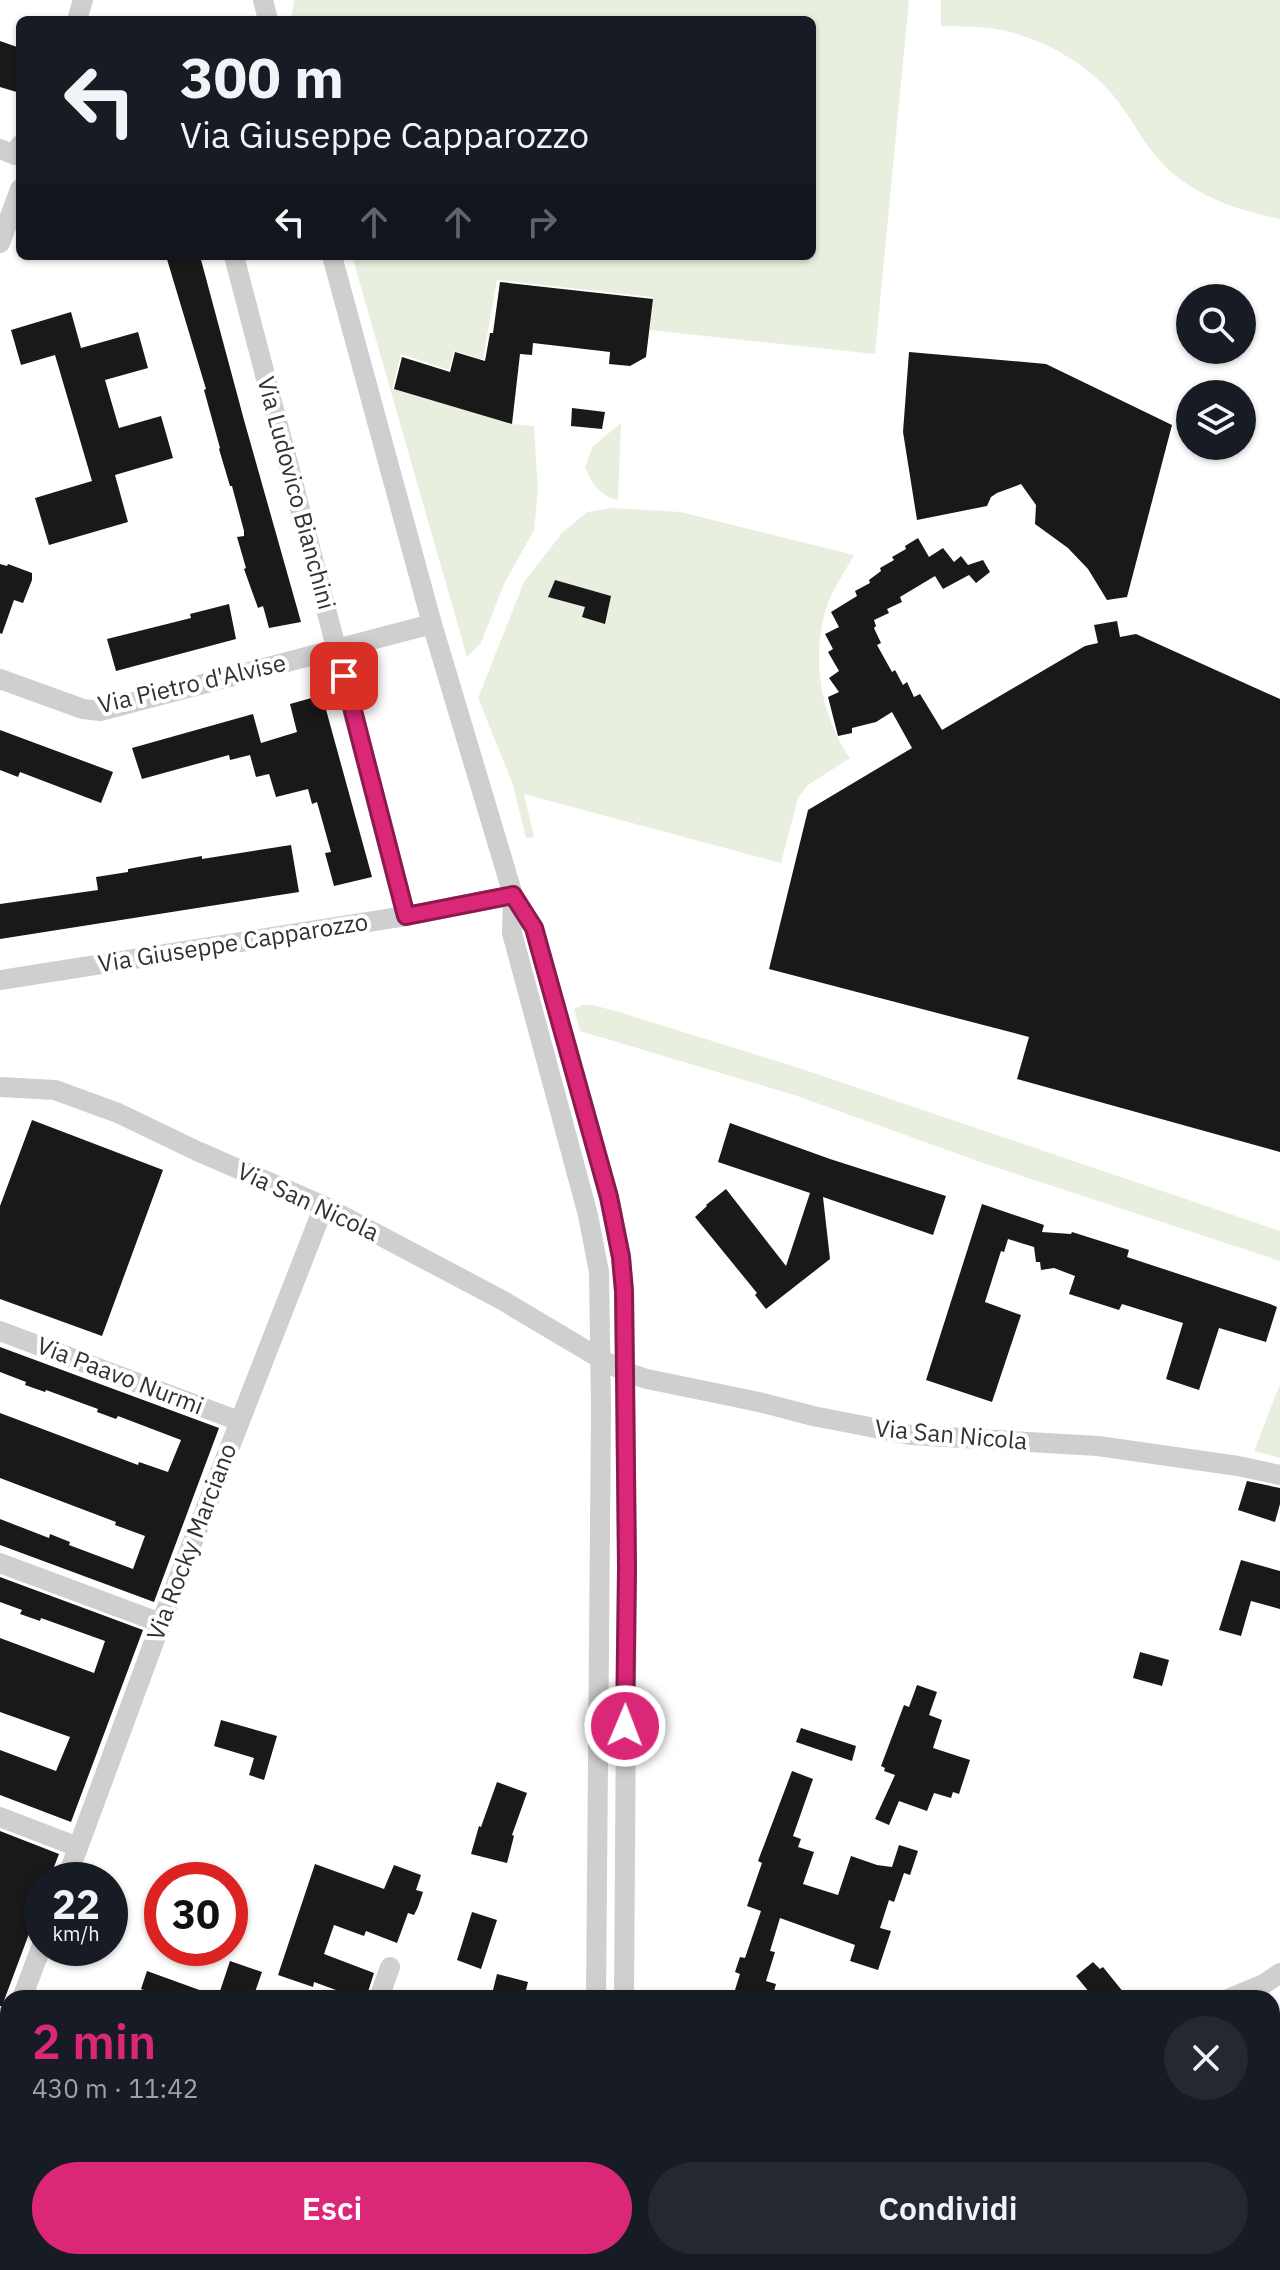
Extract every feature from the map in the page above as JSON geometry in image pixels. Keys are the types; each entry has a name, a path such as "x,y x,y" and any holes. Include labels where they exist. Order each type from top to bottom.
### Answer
{"street":[{"path":"0,243 16,200"},
{"name":"Via Ludovico Bianchini","path":"235,260 406,916"},
{"path":"333,260 432,624 513,895 534,928 609,1197 621,1257 627,1568 624,1990"},
{"name":"Via Pietro d'Alvise","path":"0,679 83,709 100,711 432,624"},
{"path":"513,895 512,933 595,1243 599,1272 600,1683 596,1990"},
{"name":"Via Giuseppe Capparozzo","path":"0,980 406,916 513,895"},
{"name":"Via San Nicola","path":"0,1087 55,1090 118,1113 324,1206 500,1299 625,1372 647,1379 911,1435 1098,1446 1280,1475"},
{"name":"Via Rocky Marciano","path":"73,1862 161,1623 324,1206"},
{"name":"Via Paavo Nurmi","path":"0,1331 239,1421"},
{"path":"0,1563 161,1623"},
{"path":"0,1817 78,1847"},
{"path":"25,1990 34,1966"},
{"path":"382,1990 390,1967"},
{"path":"1249,1990 1280,1973"}],"green space":[{"path":"294,0 909,0 875,354 650,330 653,297 497,280 483,359 454,351 449,370 401,354 392,388 512,424 534,426 538,490 534,530 504,584 481,643 467,657 353,260 816,260 816,16 292,16"},
{"path":"941,0 1280,0 1280,219 1222,202 1182,181 1155,155 1107,89 1079,64 1062,54 1008,32 984,27 941,26"},
{"path":"621,423 618,500 606,496 597,488 585,467 593,446"},
{"path":"613,508 681,512 854,555 826,608 819,653 826,708 850,758 808,785 798,798 781,863 524,794 534,837 526,838 513,785 478,698 524,582 562,533 587,512"},
{"path":"582,1005 616,1011 802,1069 1280,1231 1280,1261 983,1163 797,1096 580,1031 574,1009"},
{"path":"1280,1384 1280,1458 1254,1451"}],"building":[{"path":"0,41 16,47 16,92 0,87"},
{"path":"167,260 201,260 301,622 269,628 263,606 258,608 244,569 237,537 244,536 244,531 219,449 206,389"},
{"path":"500,282 653,299 646,357 630,366 609,364 610,352 533,343 532,355 520,354 512,424 394,389 402,357 450,372 455,352 485,361 490,333 493,333"},
{"path":"71,312 81,348 138,332 148,368 105,380 119,428 161,416 173,458 115,475 128,522 49,545 35,498 92,481 55,355 21,365 11,330"},
{"path":"909,352 1046,364 1172,425 1127,597 1107,600 1088,569 1068,548 1035,524 1036,505 1021,484 997,493 987,506 917,520 903,432"},
{"path":"572,408 605,412 602,429 571,426"},
{"path":"918,538 929,557 943,548 954,562 961,556 968,565 983,560 990,572 976,583 969,575 943,589 935,576 900,597 902,602 874,620 881,643 877,645 892,672 895,670 903,685 907,682 914,697 920,694 942,730 1085,646 1098,643 1094,625 1117,621 1120,637 1136,634 1280,699 1280,1152 1017,1079 1029,1037 769,969 808,810 912,748 892,712 876,722 852,728 852,733 838,736 828,697 839,692 829,678 839,671 828,652 833,649 825,634 839,627 831,612 857,596 855,591 870,583 869,580 881,571 880,568"},
{"path":"0,564 32,573 23,603 14,600 2,634 0,633"},
{"path":"555,580 611,596 605,624 582,617 585,607 548,597"},
{"path":"229,604 236,639 116,671 107,639 191,618 190,614"},
{"path":"322,695 372,877 334,886 325,853 331,852 317,802 312,804 308,789 276,797 269,774 256,777 250,755 230,760 229,755 142,779 132,748 253,714 261,743 297,732 290,704"},
{"path":"0,730 113,772 101,803 20,772 18,777 0,770"},
{"path":"291,845 299,892 0,939 0,904 98,890 96,877 128,872 128,869"},
{"path":"32,1120 163,1170 102,1336 0,1299 0,1206"},
{"path":"730,1123 946,1196 933,1235 823,1197 830,1259 766,1309 755,1295 757,1293 695,1217 726,1189 786,1266 810,1193 718,1162"},
{"path":"982,1204 1044,1225 1042,1232 1072,1232 1129,1250 1127,1257 1277,1307 1266,1342 1219,1328 1199,1390 1166,1379 1183,1323 1122,1304 1119,1310 1069,1294 1075,1276 1054,1268 1041,1270 1040,1262 1036,1262 1034,1247 1008,1239 1004,1252 1001,1251 985,1302 1021,1315 992,1402 926,1380"},
{"path":"0,1347 219,1428 154,1602 0,1545 0,1519 49,1538 50,1534 70,1542 69,1545 133,1569 145,1536 0,1478 0,1413 138,1465 139,1462 168,1472 181,1440 25,1385 26,1382 0,1372"},
{"path":"1247,1481 1280,1488 1275,1522 1238,1510"},
{"path":"1241,1560 1280,1571 1280,1609 1251,1601 1241,1636 1219,1630"},
{"path":"0,1577 143,1630 71,1822 0,1795 0,1750 56,1771 70,1737 0,1712 0,1638 94,1673 105,1641 41,1618 40,1621 20,1614 22,1610 0,1602"},
{"path":"1140,1652 1169,1660 1162,1686 1133,1678"},
{"path":"917,1685 937,1692 929,1715 942,1720 933,1748 970,1760 959,1794 953,1792 951,1798 934,1793 927,1811 899,1801 889,1825 875,1819 895,1775 884,1771 885,1768 881,1766 904,1705 909,1707"},
{"path":"221,1720 277,1736 264,1780 249,1775 254,1758 214,1746"},
{"path":"801,1728 856,1746 852,1761 796,1742"},
{"path":"792,1771 813,1779 793,1836 801,1839 798,1847 814,1852 803,1884 838,1895 851,1856 892,1867 899,1845 918,1851 910,1875 904,1873 894,1902 889,1900 880,1928 891,1931 878,1970 850,1961 855,1945 780,1918 770,1951 775,1952 766,1981 776,1984 774,1990 735,1990 740,1974 735,1972 740,1957 745,1958 761,1911 747,1906 762,1863 758,1861"},
{"path":"497,1782 527,1793 512,1835 507,1863 471,1854"},
{"path":"0,1831 59,1854 56,1862 24,1862 24,1947 8,1990 0,1990"},
{"path":"315,1864 384,1889 394,1865 421,1875 416,1890 423,1892 418,1907 414,1915 408,1913 397,1943 366,1931 364,1936 334,1925 324,1954 374,1973 369,1990 336,1990 314,1982 313,1987 278,1975"},
{"path":"472,1912 497,1920 481,1969 457,1960"},
{"path":"1093,1962 1100,1969 1103,1967 1122,1990 1087,1990 1076,1976"},
{"path":"228,1966 245,1966 262,1972 256,1990 220,1990"},
{"path":"147,1971 199,1990 144,1990 141,1989"},
{"path":"497,1974 528,1982 526,1990 493,1990"}],"route":[{"path":"344,676 406,916 513,895 534,928 602,1173 621,1257 624,1291 625,1726"}]}
